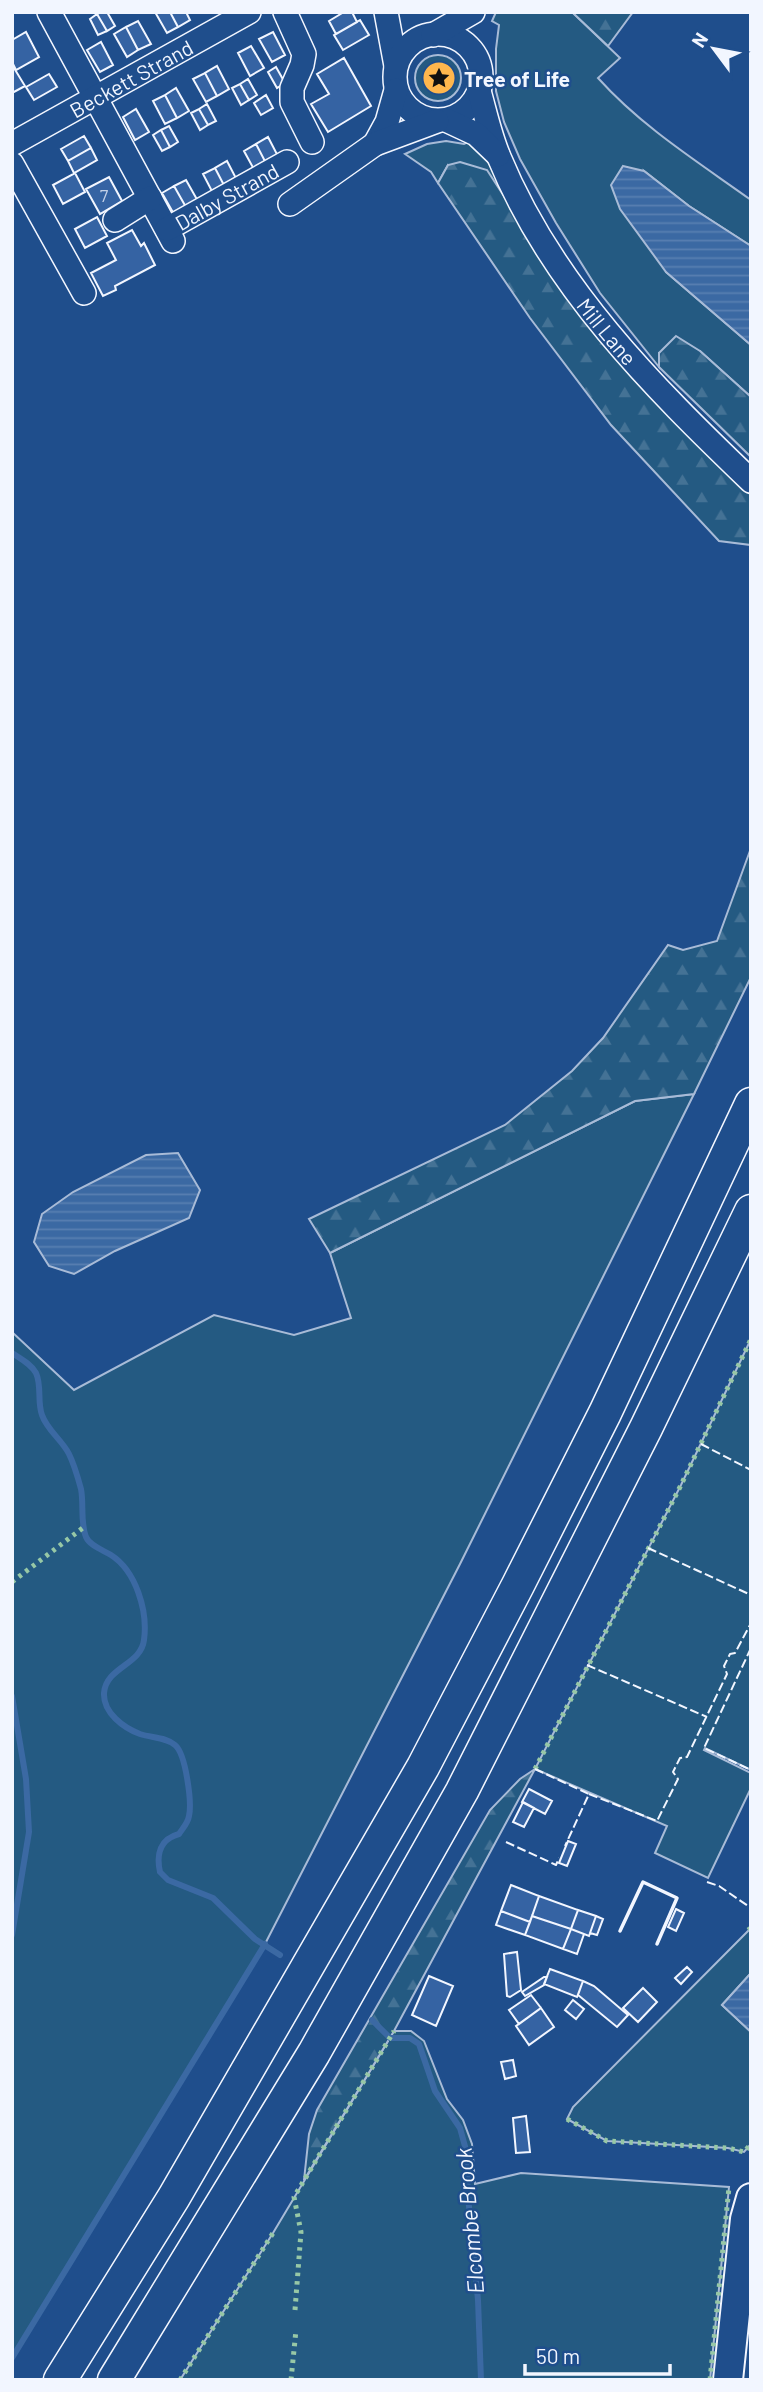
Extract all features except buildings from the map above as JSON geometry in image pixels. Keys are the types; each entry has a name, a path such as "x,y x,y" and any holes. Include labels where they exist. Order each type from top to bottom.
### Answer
{"highway":[{"path":"60,2380 174,2197 423,1767 599,1425 751,1104"},
{"path":"114,2380 314,2053 462,1791 628,1465 751,1211"}],"main road":[{"path":"727,2380 745,2218 751,2198"}],"street":[{"name":"Dalby Strand","path":"49,12 170,235 287,162"},
{"name":"Beckett Strand","path":"12,144 249,12"},
{"path":"285,12 304,54 292,88 292,102 312,142"},
{"path":"386,12 396,66"},
{"path":"394,12 431,35 456,38 470,49 476,58"},
{"path":"375,144 387,122 396,90 396,66 401,54 410,45 474,12"},
{"name":"Mill Lane","path":"479,12 475,33 480,74 479,90 498,155 538,234 584,302 642,371 751,481"},
{"name":"Mill Lane","path":"396,90 402,102 412,112 476,134 498,155"},
{"path":"290,204 375,144 466,110 479,90"},
{"path":"12,163 85,293"},
{"name":"Dalby Strand","path":"115,220 150,198"}],"green space":[{"path":"496,12 572,12 620,58 598,78 615,96 691,158 751,200 751,246 689,206 644,171 666,272 751,345 751,397 700,351 659,353 659,367 600,293 520,159 504,122 496,91 499,25 492,21"},
{"path":"572,12 633,12 608,46"},
{"path":"438,55 454,62 461,78 454,94 438,101 422,94 415,78 422,62"},
{"path":"446,141 464,144 470,141 489,163 510,207 448,165 438,183 431,172 405,154 427,144"},
{"path":"460,162 487,170 589,327 751,495 751,545 719,541 611,425 530,318 438,183 448,165"},
{"path":"676,336 700,351 751,397 751,457 659,367 659,353"},
{"path":"751,848 751,977 694,1094 635,1101 330,1253 309,1219 505,1125 572,1071 603,1038 668,945 683,950 717,941"},
{"path":"694,1094 460,1564 265,1944 12,2358 12,1332 74,1390 214,1315 294,1335 351,1318 330,1253 635,1101"},
{"path":"751,1339 751,1770 705,1748 704,1750 751,1773 751,1788 708,1878 655,1853 667,1826 535,1769 681,1485"},
{"path":"535,1769 394,2031 304,2180 309,2134 317,2110 490,1810 520,1779"},
{"path":"751,1928 751,1973 722,2005 751,2032 751,2144 744,2152 728,2148 607,2141 567,2119 573,2107"},
{"path":"394,2031 411,2031 424,2041 447,2099 463,2120 472,2144 475,2184 521,2173 729,2187 710,2380 180,2380 273,2233"}],"shaded area":[{"path":"623,166 644,171 689,206 751,246 751,345 666,272 620,209 611,185"},
{"path":"178,1153 200,1190 189,1218 115,1251 74,1274 49,1266 34,1242 42,1214 73,1192 146,1155"},
{"path":"751,1973 751,2032 722,2005"}],"waterway":[{"name":"Elcombe Brook","path":"12,1353 29,1364 36,1373 42,1415 73,1462 81,1489 86,1537 120,1562 133,1581 142,1605 145,1629 142,1648 111,1677 104,1693 107,1707 121,1724 140,1734 171,1742 182,1758 189,1790 189,1816 179,1834 167,1840 161,1848 160,1872 168,1880 213,1898 255,1939 280,1955"},
{"path":"12,1696 26,1779 29,1832 12,1935"},
{"path":"12,2358 265,1944"},
{"name":"Elcombe Brook","path":"372,2020 390,2038 410,2038 419,2044 435,2091 460,2128 466,2150 478,2300 481,2380"}],"hedge":[{"path":"535,1769 681,1485 751,1339"},
{"path":"12,1582 84,1527"},
{"path":"295,2310 301,2232 294,2197 394,2031"},
{"path":"567,2119 607,2141 728,2148 744,2152 751,2144"},
{"path":"710,2380 729,2187"},
{"path":"180,2380 273,2233"},
{"path":"291,2380 296,2330"}],"fence":[{"path":"701,1444 751,1470"},
{"path":"648,1548 751,1595"},
{"path":"589,1794 657,1821 678,1779 673,1772 680,1758 687,1757 727,1674 724,1666 730,1654 735,1653 751,1623"},
{"path":"751,1648 704,1748 751,1770"},
{"path":"587,1665 707,1717"},
{"path":"535,1769 589,1794 565,1846"},
{"path":"506,1842 556,1865 559,1858"},
{"path":"707,1882 719,1886 751,1908"}],"wall":[{"path":"620,1931 643,1882 677,1898 657,1944"}],"place":[{"name":"Tree of Life","path":"439,78"}]}
